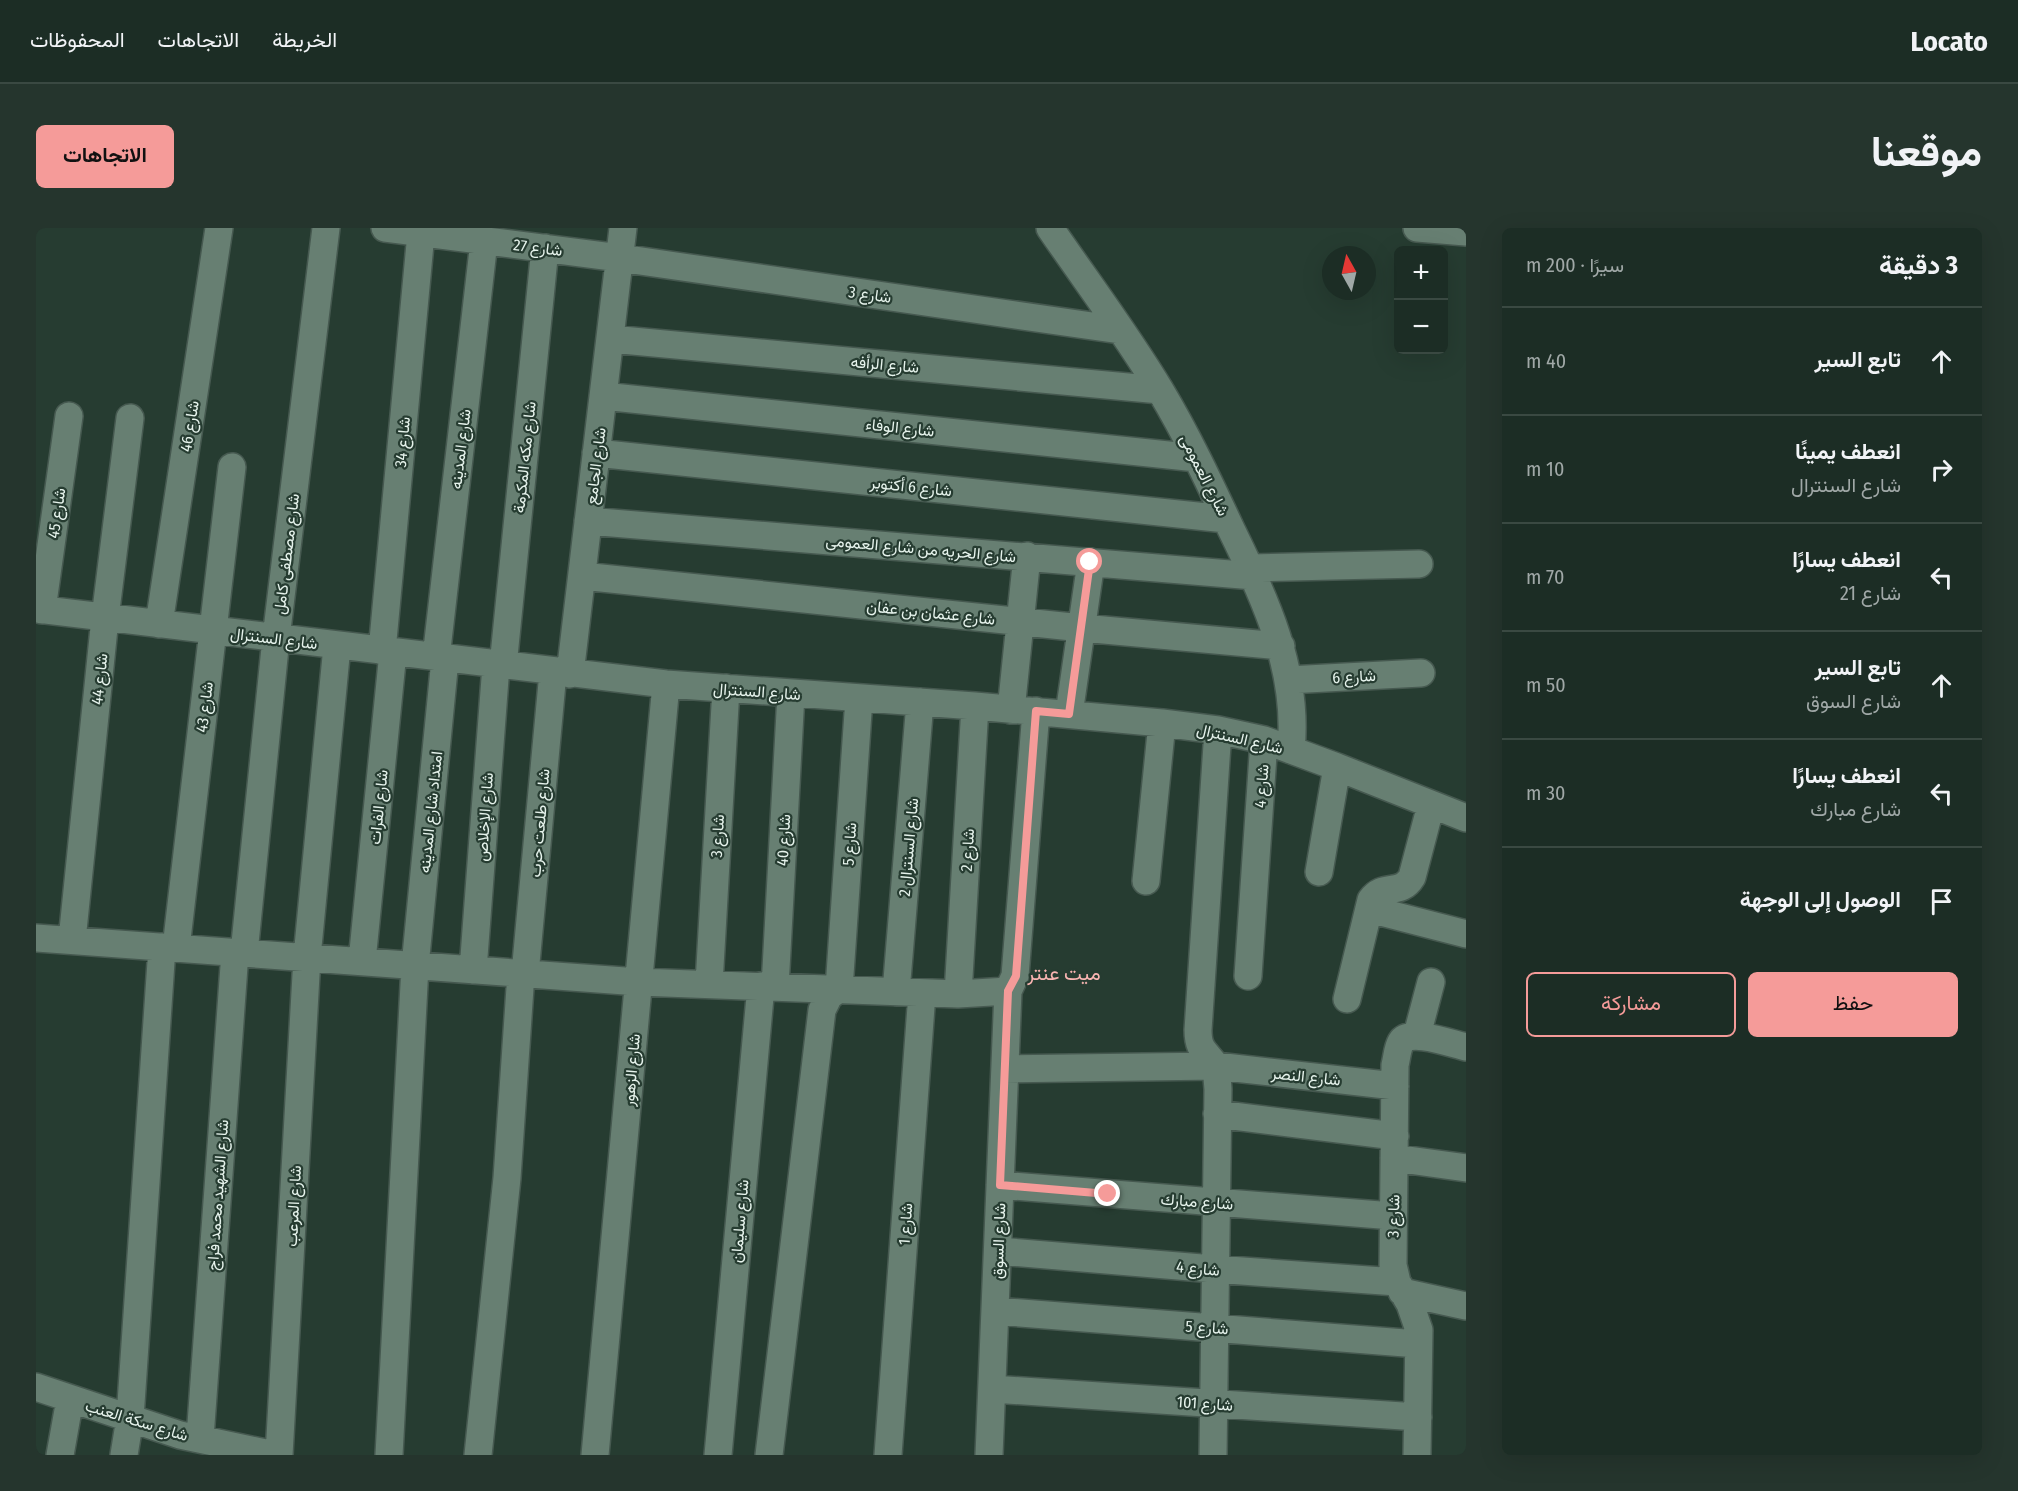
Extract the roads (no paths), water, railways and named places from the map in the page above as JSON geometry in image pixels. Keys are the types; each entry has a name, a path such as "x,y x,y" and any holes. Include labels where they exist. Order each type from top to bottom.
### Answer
{"street":[{"name":"شارع 46","path":"159,624 219,228"},
{"name":"شارع مصطفى كامل","path":"239,952 326,228"},
{"name":"شارع 27","path":"386,228 552,242 620,258"},
{"name":"شارع الجامع","path":"561,673 582,576 623,228"},
{"name":"شارع العمومى","path":"1050,228 1160,390 1197,458 1252,572 1281,646 1288,680 1293,728 1291,750"},
{"path":"1417,228 1466,232"},
{"name":"شارع 34","path":"388,652 428,231"},
{"name":"شارع المدينه","path":"441,658 494,237"},
{"name":"شارع مكه المكرمة","path":"499,665 552,242"},
{"name":"شارع 3","path":"620,258 1120,330"},
{"name":"شارع الرأفه","path":"611,339 1160,390"},
{"name":"شارع الوفاء","path":"603,396 1197,458"},
{"name":"شارع 45","path":"39,610 69,416"},
{"name":"شارع 44","path":"72,940 105,618 130,418"},
{"name":"شارع 6 أكتوبر","path":"596,453 1227,519"},
{"name":"شارع 43","path":"124,1455 130,1418 169,947 213,631 232,467"},
{"name":"شارع الحريه من شارع العمومى","path":"588,521 1090,562 1252,572 1419,564"},
{"name":"شارع السوق","path":"989,1455 1008,991 1016,976 1024,710 1020,622 1027,556"},
{"path":"1069,714 1090,562"},
{"name":"شارع عثمان بن عفان","path":"582,576 1020,622 1281,646"},
{"name":"شارع السنترال","path":"39,610 666,684 1024,710 1218,730 1264,740 1466,818"},
{"name":"شارع المرعب","path":"277,1455 307,957 337,646"},
{"name":"شارع الفرات","path":"362,961 388,652"},
{"name":"امتداد شارع المدينه","path":"389,1455 415,966 441,658"},
{"name":"شارع الإخلاص","path":"473,970 499,665"},
{"name":"شارع طلعت حرب","path":"477,1455 507,1178 523,974 561,673"},
{"name":"شارع 6","path":"1288,680 1421,673"},
{"name":"شارع الزهور","path":"595,1455 666,684"},
{"name":"شارع 3","path":"709,984 726,688"},
{"name":"شارع 40","path":"768,987 791,694"},
{"name":"شارع 5","path":"839,989 859,698"},
{"name":"شارع السنترال 2","path":"909,992 920,702"},
{"name":"شارع 2","path":"958,994 975,706"},
{"path":"1146,881 1162,723"},
{"path":"1213,1455 1216,1066 1198,1044 1198,1030 1218,730"},
{"name":"شارع 4","path":"1248,976 1264,740"},
{"path":"1319,872 1337,767"},
{"path":"1347,999 1371,900 1383,889 1401,888 1408,884 1412,877 1431,805"},
{"path":"1369,909 1466,934"},
{"path":"36,938 639,982 958,994 1008,991"},
{"name":"شارع الشهيد محمد فراج","path":"186,1443 239,952"},
{"path":"1431,982 1417,1035 1466,1047"},
{"name":"شارع سليمان","path":"718,1455 768,987"},
{"path":"768,1455 822,1010 829,996 839,989"},
{"name":"شارع 1","path":"888,1455 909,992"},
{"name":"شارع 3","path":"1417,1035 1407,1036 1402,1040 1395,1065 1393,1216 1393,1265 1419,1330 1417,1455"},
{"name":"شارع النصر","path":"1005,1069 1216,1066 1395,1086"},
{"path":"1217,1114 1394,1147 1466,1168"},
{"name":"شارع مبارك","path":"1000,1185 1393,1216"},
{"name":"شارع 4","path":"998,1251 1400,1287 1466,1306"},
{"name":"شارع 5","path":"995,1311 1418,1344"},
{"name":"شارع سكة العنب","path":"36,1387 130,1418 186,1443 277,1455"},
{"name":"شارع 101","path":"992,1389 1418,1418"},
{"path":"60,1455 70,1399"}],"district":[{"name":"ميت عنتر","path":"1064,973"}]}
